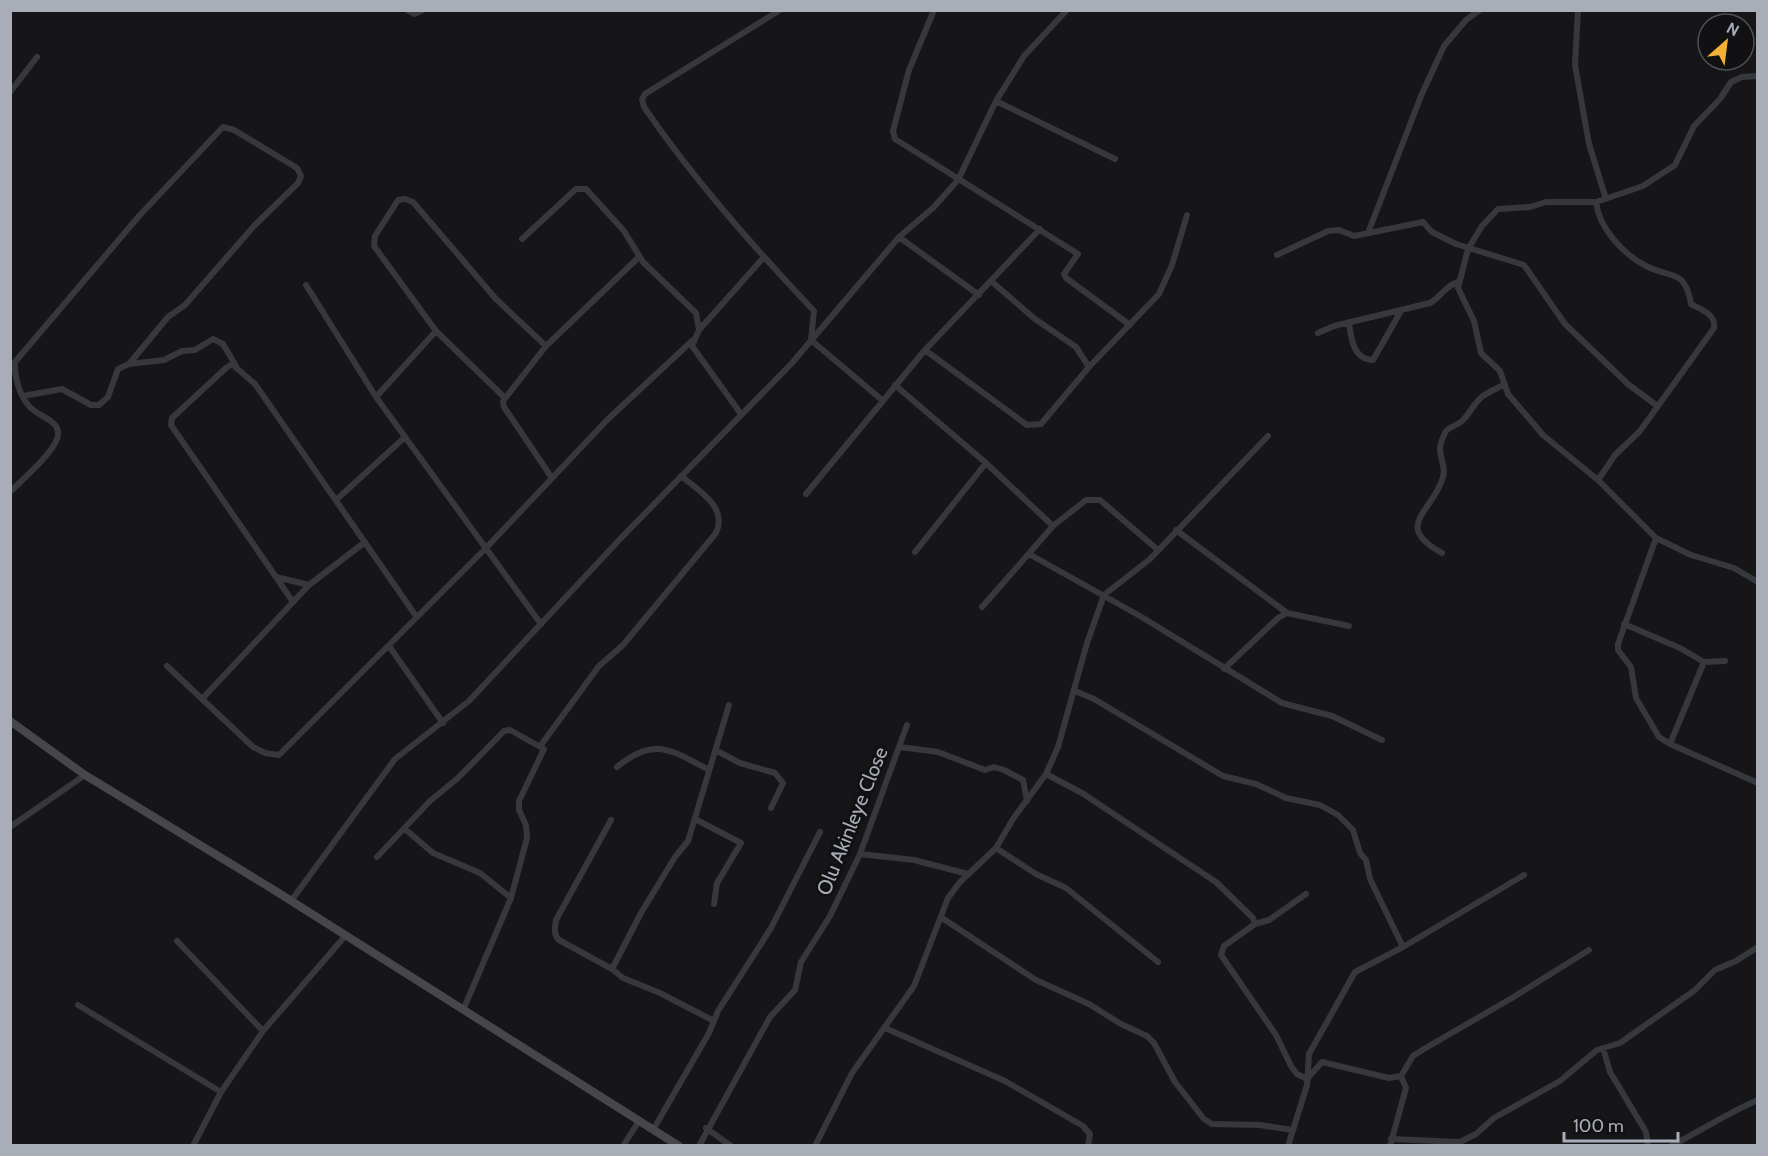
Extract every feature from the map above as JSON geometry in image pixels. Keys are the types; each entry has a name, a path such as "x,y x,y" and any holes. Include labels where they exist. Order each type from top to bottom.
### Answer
{"main road":[{"path":"10,721 86,775 464,1008 680,1146"}],"street":[{"path":"407,10 414,14 423,10"},
{"path":"780,10 645,94 642,99 644,107 673,149 764,257 814,310 811,340"},
{"path":"934,10 909,70 893,131 895,139 1078,254 1064,274 1066,278 1130,326"},
{"path":"291,901 395,759 469,701 811,340 900,237 934,207 957,180 996,101 1024,56 1067,10"},
{"path":"1368,233 1421,96 1444,46 1466,20 1480,10"},
{"path":"1578,10 1575,65 1589,144 1606,198"},
{"path":"10,92 37,57"},
{"path":"1758,76 1742,77 1731,82 1720,99 1694,126 1674,165 1643,186 1596,202 1546,202 1530,207 1504,206 1490,215 1468,249 1458,282 1474,321 1481,352 1495,364 1500,372 1503,385 1543,435 1598,480 1656,538 1691,555 1734,568 1758,582"},
{"path":"996,101 1115,159"},
{"path":"10,492 54,445 58,434 57,428 49,419 29,407 23,396 14,369 21,352 219,129 229,127 297,168 301,176 298,183 254,226 191,298 168,317 129,364"},
{"path":"522,239 576,189 582,187 594,196 624,231 639,257 691,308 699,318 699,330"},
{"path":"505,398 436,331 374,246 375,236 398,200 413,201 496,299 546,346"},
{"path":"1596,202 1602,224 1617,242 1643,264 1673,273 1689,292 1691,304 1712,316 1715,322 1714,328 1656,405 1640,431 1616,454 1598,480"},
{"path":"925,350 1027,425 1035,427 1041,424 1089,367 1159,294 1172,265 1187,214"},
{"path":"1277,255 1328,231 1339,230 1354,236 1423,222 1432,232 1468,249 1524,265 1565,324 1629,384 1656,405"},
{"path":"806,494 925,350 1040,229"},
{"path":"900,237 979,295"},
{"path":"552,478 504,407 505,398 546,346 639,257"},
{"path":"167,666 253,747 265,753 279,755 486,548 607,420 693,340 699,330 764,257"},
{"path":"991,281 1035,319 1076,347 1089,367"},
{"path":"1318,333 1430,303 1438,299 1446,288 1458,282"},
{"path":"306,285 375,397 541,624"},
{"path":"1349,323 1357,352 1365,360 1373,360 1401,311"},
{"path":"375,397 436,331"},
{"path":"23,396 62,389 91,405 99,405 108,397 118,369 129,364 164,360 182,351 195,350 216,339 223,344 236,366 255,384 416,616"},
{"path":"693,340 692,346 741,414"},
{"path":"811,340 882,400"},
{"path":"236,366 232,364 226,368 170,422 293,602"},
{"path":"895,385 986,463 1053,526"},
{"path":"1442,553 1424,543 1419,537 1418,523 1418,517 1438,490 1444,477 1445,465 1440,447 1446,431 1461,421 1481,397 1503,385"},
{"path":"815,1146 852,1073 873,1040 885,1028 914,986 948,898 968,874 996,848 1046,774 1058,747 1087,643 1104,595 1158,550 1268,436"},
{"path":"336,500 405,437"},
{"path":"915,552 986,463"},
{"path":"541,746 599,666 623,645 716,532 720,523 720,514 713,503 681,476"},
{"path":"982,607 1053,526 1086,500 1100,500 1158,550"},
{"path":"1176,530 1287,613 1349,626"},
{"path":"1656,538 1624,624 1618,650 1629,660 1636,698 1659,737 1758,783"},
{"path":"202,699 309,585 365,542"},
{"path":"1029,554 1104,595 1282,703 1332,716 1382,740"},
{"path":"276,577 294,584 309,585"},
{"path":"1224,669 1278,618 1287,613"},
{"path":"1624,624 1642,634 1680,648 1704,662 1725,660"},
{"path":"389,646 442,723"},
{"path":"1670,744 1704,662"},
{"path":"1074,691 1094,699 1223,776 1256,784 1286,798 1320,805 1338,815 1353,830 1359,853 1366,860 1370,879 1404,947"},
{"path":"612,969 641,913 675,856 688,841 729,705"},
{"name":"Olu Akinleye Close","path":"699,1146 706,1128 771,1017 795,990 801,962 839,899 860,854 907,725"},
{"path":"377,857 430,801 458,778 504,731 510,730 541,746 544,752 519,801 519,810 526,825 527,838 511,898 464,1008"},
{"path":"900,747 938,752 985,770 994,767 1004,770 1023,780 1027,801"},
{"path":"617,767 632,755 651,748 670,750 709,770"},
{"path":"717,751 740,763 776,773 782,777 783,783 771,808"},
{"path":"1046,774 1082,793 1216,882 1253,918 1255,924"},
{"path":"10,827 86,775"},
{"path":"695,819 741,843 717,884 714,904"},
{"path":"611,820 556,920 555,936 612,969 623,978 660,993 714,1022"},
{"path":"405,829 433,853 480,873 511,898"},
{"path":"653,1130 714,1022 771,928 820,832"},
{"path":"996,848 1036,874 1066,888 1158,962"},
{"path":"860,854 914,860 968,874"},
{"path":"1288,1146 1307,1078 1309,1054 1352,976 1370,962 1404,947 1524,875"},
{"path":"1306,894 1269,920 1255,924 1224,946 1221,955 1276,1035 1291,1066 1297,1074 1307,1078"},
{"path":"942,918 1036,980 1096,1007 1121,1024 1147,1036 1154,1043 1175,1082 1204,1119 1212,1124 1260,1125 1292,1130"},
{"path":"193,1146 221,1092 263,1031 346,935"},
{"path":"177,941 263,1031"},
{"path":"1401,1076 1406,1088 1391,1142 1460,1142 1470,1138 1494,1118 1560,1081 1589,1056 1603,1048 1620,1043 1695,990 1715,970 1736,961 1758,947"},
{"path":"1307,1078 1322,1062 1389,1078 1401,1076 1413,1056 1424,1048 1512,998 1589,950"},
{"path":"78,1005 221,1092"},
{"path":"885,1028 1022,1090 1083,1126 1090,1134 1088,1146"},
{"path":"1603,1048 1610,1072 1646,1132 1648,1146"},
{"path":"1671,1146 1701,1131 1723,1115 1758,1100"},
{"path":"623,1146 639,1121"},
{"path":"706,1128 731,1146"},
{"path":"1469,1146 1470,1138"}]}
